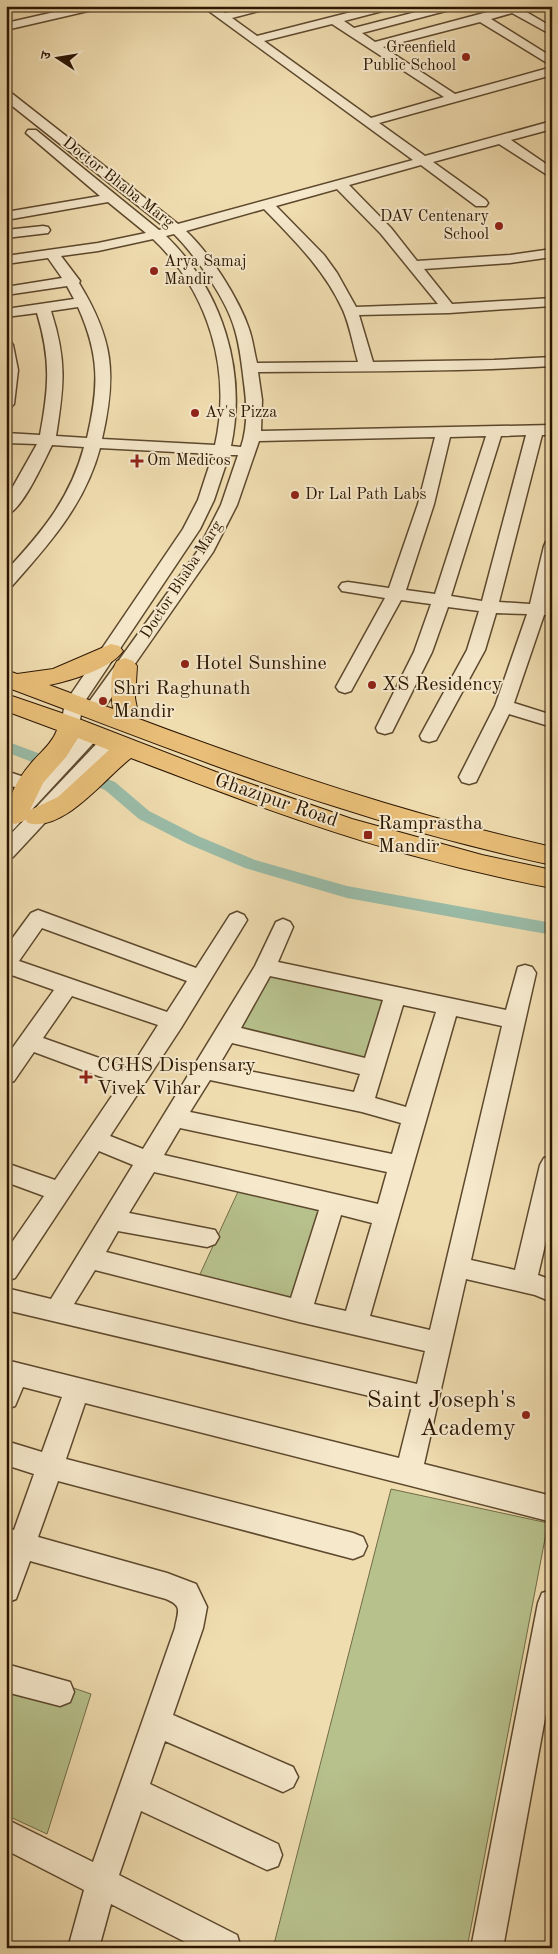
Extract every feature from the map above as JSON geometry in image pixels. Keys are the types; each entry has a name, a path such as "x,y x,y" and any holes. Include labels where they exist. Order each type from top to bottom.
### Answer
{"main road":[{"path":"8,686 60,676 88,665 123,658 123,698 98,737 20,819"},
{"name":"Ghazipur Road","path":"8,686 98,737 282,805 401,843 509,872 552,879"},
{"name":"Ghazipur Road","path":"98,737 157,733 293,784 410,820 513,848 552,856"},
{"path":"53,783 98,737"},
{"path":"20,819 67,803 53,783"}],"street":[{"path":"6,27 97,6"},
{"path":"208,6 481,203"},
{"path":"223,17 266,6"},
{"path":"255,40 390,6"},
{"path":"353,32 453,6"},
{"path":"373,46 526,6"},
{"path":"543,6 552,10"},
{"path":"513,9 552,32"},
{"path":"482,18 552,62"},
{"path":"334,20 453,98"},
{"path":"369,122 552,71"},
{"name":"Doctor Bhaba Marg","path":"6,94 190,242 212,272 233,308 242,329 254,400 250,444 229,505 205,552 123,658"},
{"name":"Doctor Bhaba Marg","path":"6,113 131,213 167,245 196,284 219,333 226,355 229,413 223,451 206,501 183,541 137,608 98,737"},
{"path":"6,260 53,255 155,235 552,125"},
{"path":"501,139 552,174"},
{"path":"534,162 552,157"},
{"path":"340,184 386,232 449,308"},
{"path":"6,216 110,198"},
{"path":"267,204 319,258 351,311 367,368"},
{"path":"6,234 43,230"},
{"path":"413,265 510,259 552,253"},
{"path":"9,576 49,533 66,510 76,492 95,443 103,385 103,362 84,302 73,281 53,255"},
{"path":"6,291 73,281"},
{"path":"6,313 84,302"},
{"path":"351,311 490,308 552,302"},
{"path":"6,510 14,500 47,441 55,395 56,366 53,341 43,308"},
{"path":"6,345 10,370 6,404"},
{"path":"250,368 367,368 494,365 552,361"},
{"path":"6,438 223,451 250,444 444,432 543,430 476,650 429,736"},
{"path":"385,728 423,652 442,602 495,431"},
{"path":"345,687 396,594 426,504 444,432"},
{"path":"469,777 504,706 544,610 551,550"},
{"path":"348,587 442,602 544,610"},
{"path":"504,706 552,721"},
{"path":"6,777 53,783"},
{"path":"6,852 20,819"},
{"path":"173,1022 67,987 6,964 38,918 201,978"},
{"path":"6,1270 96,1140 201,978 236,920"},
{"path":"57,1310 227,1033 264,967 283,927"},
{"path":"264,967 514,1020"},
{"path":"410,1473 525,972"},
{"path":"6,1074 67,987"},
{"path":"362,1104 396,994"},
{"path":"355,1324 448,1006"},
{"path":"227,1033 372,1069"},
{"path":"29,1042 135,1080"},
{"path":"204,1070 362,1104 414,1118"},
{"path":"174,1118 401,1165"},
{"path":"96,1140 147,1161 387,1216"},
{"path":"524,1282 552,1165"},
{"path":"6,1172 60,1192"},
{"path":"300,1311 333,1204"},
{"path":"112,1220 207,1237"},
{"path":"89,1258 300,1311 439,1343"},
{"path":"457,1267 524,1282 552,1291"},
{"path":"6,1299 427,1398"},
{"path":"6,1398 11,1372 552,1509"},
{"path":"6,1590 14,1544 50,1467 77,1390"},
{"path":"6,1453 50,1467 353,1546"},
{"path":"14,1544 167,1586 186,1594 193,1607 189,1628 102,1883 83,1948"},
{"path":"487,1948 547,1659 552,1603"},
{"path":"6,1678 60,1692"},
{"path":"156,1723 283,1777"},
{"path":"133,1792 267,1855"},
{"path":"6,1834 226,1946"}],"green space":[{"path":"265,967 396,994 373,1069 227,1033"},
{"path":"242,1183 333,1204 299,1311 195,1285"},
{"path":"391,1489 548,1523 467,1948 273,1948"},
{"path":"6,1665 91,1694 47,1834 6,1815"}],"waterway":[{"path":"6,746 110,786 144,815 193,840 250,864 347,892 552,929"}],"place":[{"name":"Greenfield Public School","path":"466,57"},
{"name":"DAV Centenary School","path":"499,226"},
{"name":"Arya Samaj Mandir","path":"154,271"},
{"name":"Av's Pizza","path":"195,413"},
{"name":"Om Medicos","path":"137,461"},
{"name":"Dr Lal Path Labs","path":"295,495"},
{"name":"Hotel Sunshine","path":"185,664"},
{"name":"XS Residency","path":"372,685"},
{"name":"Shri Raghunath Mandir","path":"103,701"},
{"name":"Ramprastha Mandir","path":"368,835"},
{"name":"CGHS Dispensary Vivek Vihar","path":"86,1077"},
{"name":"Saint Joseph's Academy","path":"526,1415"}]}
